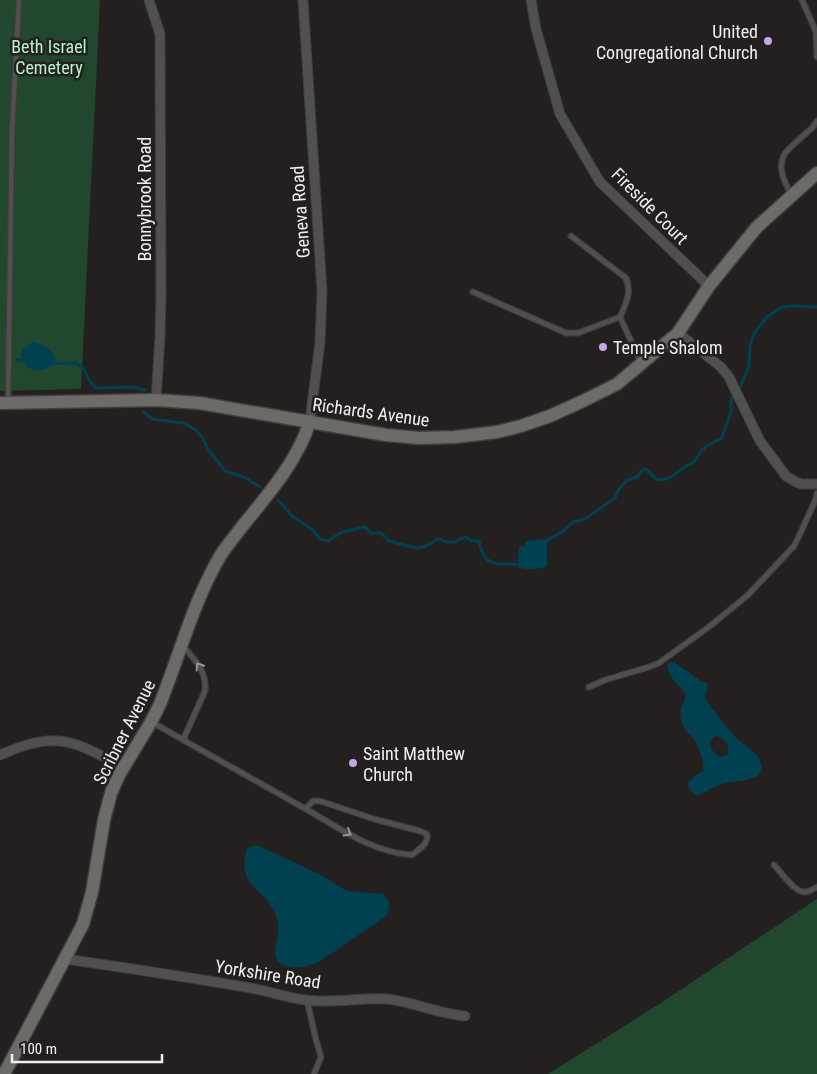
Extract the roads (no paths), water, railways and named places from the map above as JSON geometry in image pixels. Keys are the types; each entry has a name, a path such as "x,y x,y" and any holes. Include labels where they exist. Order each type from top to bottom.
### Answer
{"street":[{"name":"Bonnybrook Road","path":"149,0 160,34 161,294 156,400"},
{"name":"Geneva Road","path":"303,0 322,291 320,342 310,421"},
{"name":"Fireside Court","path":"531,0 536,29 560,114 600,182 709,286"},
{"name":"Richards Avenue","path":"4,403 156,400 199,403 386,435 419,438 455,437 496,432 521,426 583,402 617,384 678,333 709,286 757,227 817,173"},
{"path":"678,333 721,367 729,377 760,441 786,476 801,484 817,484"},
{"name":"Scribner Avenue","path":"4,1074 83,924 92,892 108,804 114,785 151,722 163,696 199,601 215,566 224,551 275,486 291,462 310,421"},
{"path":"0,755 34,743 62,741 75,744 124,767"},
{"name":"Yorkshire Road","path":"65,959 233,985 307,1000 388,999 450,1015 464,1016"}],"lane":[{"path":"4,403 12,131 19,0"},
{"path":"802,0 816,32 817,58"},
{"path":"792,196 783,180 782,163 784,155 817,122"},
{"path":"571,236 626,278 629,294 620,317 641,364"},
{"path":"473,292 566,333 578,333 620,317"},
{"path":"589,688 605,680 659,663 748,595 794,546 815,502 817,493"},
{"path":"182,645 202,670 205,678 205,691 183,740"},
{"path":"151,722 306,808 366,844 399,854 412,855 424,845 428,838 427,834 420,831 374,819 320,801 313,801 306,808"},
{"path":"774,865 798,891 808,892 817,887"},
{"path":"307,1000 321,1057 314,1074"}],"water":[{"path":"33,342 41,344 53,354 55,361 47,368 32,369 26,366 22,360 21,354"},
{"path":"544,539 547,542 547,566 532,569 518,567 519,546 524,547 525,541"},
{"path":"670,662 674,662 699,680 708,684 705,698 739,740 758,757 761,762 759,775 754,778 721,784 698,795 695,795 689,788 688,783 703,771 703,764 697,744 685,729 682,721 681,712 686,695 673,679 667,666","holes":["714,737 719,737 728,746 727,755 720,757 712,750 711,744 711,740"]},
{"path":"259,846 323,876 347,891 382,894 389,903 388,912 384,918 317,963 298,968 284,965 277,960 275,953 278,929 276,915 271,905 248,880 245,872 247,848"}],"waterway":[{"path":"739,390 749,366 750,345 755,332 767,317 782,307 817,307"},
{"path":"16,360 26,361"},
{"path":"49,364 77,363 84,369 89,380 96,388 132,387 145,390"},
{"path":"544,542 562,532 573,522 585,519 615,498 619,489 627,480 637,477 645,469 656,479 661,480 673,475 696,460 703,449 721,439 731,412 732,397"},
{"path":"144,412 152,419 183,423 196,430 209,451 225,471 244,477 260,487"},
{"path":"278,500 292,516 313,530 320,539 328,541 342,532 365,527 371,533 381,533 389,541 416,548 423,547 435,540 456,542 466,537 471,541 479,541 484,556 492,563 520,563"}],"place":[{"name":"United Congregational Church","path":"768,41"},
{"name":"Temple Shalom","path":"603,347"},
{"name":"Saint Matthew Church","path":"353,763"}],"park label":[{"name":"Beth Israel Cemetery","path":"49,56"}]}
